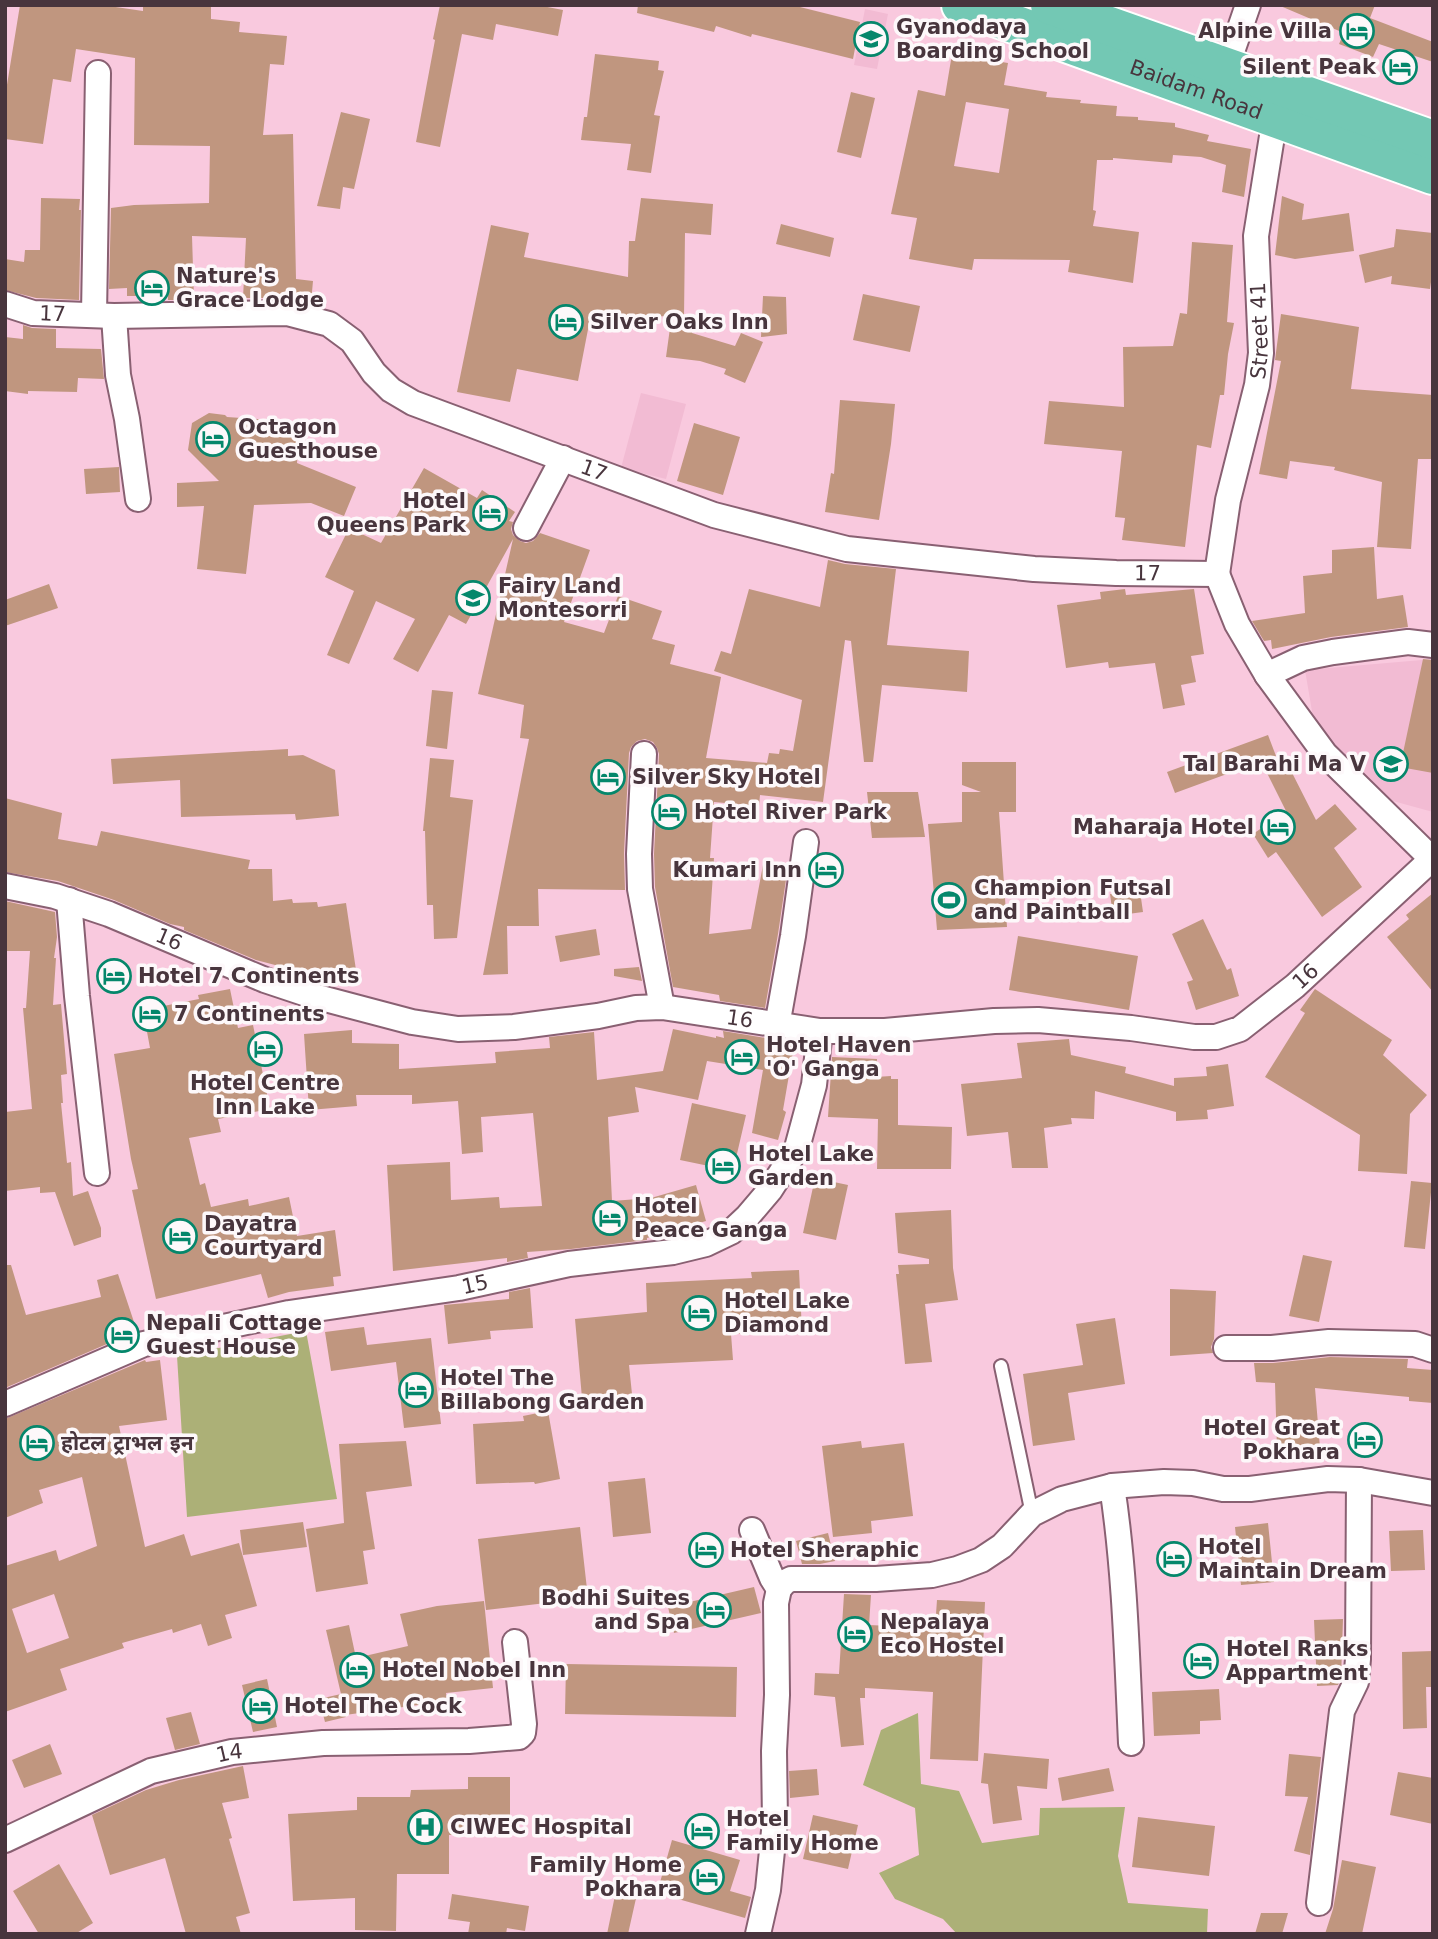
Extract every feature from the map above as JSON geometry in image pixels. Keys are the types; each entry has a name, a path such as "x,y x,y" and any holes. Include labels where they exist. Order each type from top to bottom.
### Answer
{"main road":[{"name":"Baidam Road","path":"961,5 1278,102 1433,140"},
{"name":"Baidam Road","path":"1050,5 1227,66 1278,102 1433,175"}],"street":[{"path":"1227,66 1248,5"},
{"path":"98,73 104,316 127,419 138,499"},
{"name":"Street 41","path":"1217,574 1228,500 1261,353 1256,236 1278,102"},
{"name":"17","path":"5,304 33,313 104,316 287,313 328,324 352,341 374,373 391,390 413,403 714,515 847,549 1034,569 1217,574"},
{"path":"526,528 564,458"},
{"path":"1217,574 1237,624 1267,675 1325,754 1432,859"},
{"path":"1267,675 1303,658 1323,654 1408,642 1433,645"},
{"path":"644,754 640,889 662,1007"},
{"path":"777,1026 806,842"},
{"name":"16","path":"5,886 69,900 109,914 265,980 310,995 411,1022 458,1030 598,1016 636,1007 662,1007 820,1031 885,1031 994,1021 1038,1020 1216,1037 1240,1029 1295,986 1432,859"},
{"path":"69,900 97,1173"},
{"name":"15","path":"5,1404 144,1345 289,1313 459,1287 569,1264 673,1252 706,1244 731,1232 747,1217 770,1190 797,1148 814,1086 820,1031"},
{"path":"1226,1348 1272,1348 1329,1342 1415,1344 1433,1349"},
{"path":"758,1934 768,1890 775,1821 776,1603 779,1589 785,1582 801,1578 876,1579 932,1575 957,1569 981,1560 1002,1546 1032,1514 1062,1499 1112,1486 1164,1482 1193,1483 1223,1489 1278,1486 1328,1479 1359,1480 1433,1493"},
{"path":"1319,1903 1342,1712 1356,1682 1359,1659 1359,1480"},
{"path":"1112,1486 1125,1596 1131,1743"},
{"path":"752,1530 779,1589"},
{"name":"14","path":"5,1840 151,1770 232,1752 323,1743 469,1741 519,1737 523,1733 524,1724 515,1642"}],"lane":[{"path":"1001,1366 1032,1514"}],"shaded area":[{"name":"Gyanodaya Boarding School","path":"865,9 888,14 877,69 854,65"},
{"path":"641,393 686,404 666,479 621,468"},
{"name":"Tal Barahi Ma V","path":"1433,661 1433,812 1382,798 1315,729 1305,670"}],"green space":[{"path":"306,1331 337,1499 187,1517 177,1356"},
{"path":"918,1713 921,1784 959,1791 982,1843 1039,1835 1040,1808 1125,1807 1118,1856 1128,1903 1208,1909 1207,1934 957,1934 943,1919 895,1899 879,1873 919,1855 915,1808 863,1785 881,1730"}],"building":[{"path":"20,5 102,5 143,11 143,5 211,5 211,19 240,22 239,32 287,36 284,65 270,64 263,135 293,134 296,279 313,281 311,303 287,298 243,298 246,238 192,236 194,300 168,300 168,296 127,296 127,288 109,289 111,208 209,203 210,146 134,145 135,58 76,49 71,82 53,79 43,144 5,139 5,97"},
{"path":"440,5 537,5 563,10 558,36 496,24 493,40 462,34 440,147 416,142"},
{"path":"638,5 792,5 860,22 853,59 752,34 751,37 716,26 714,32 637,13"},
{"path":"1278,5 1375,5 1370,18 1433,42 1433,62 1379,44 1373,57 1339,44 1344,33"},
{"path":"595,54 659,61 658,70 664,71 654,115 660,116 651,173 627,170 631,144 581,140 584,117 587,117"},
{"path":"952,54 1008,63 1004,85 1047,92 1046,97 1117,106 1116,116 1175,123 1175,127 1209,135 1207,141 1251,149 1244,197 1222,192 1226,165 1201,157 1173,155 1172,163 1113,158 1097,160 1093,226 1139,232 1133,283 1068,272 1070,260 974,259 972,270 909,259 917,218 891,214 918,90 945,96","holes":["966,102 1009,109 999,173 954,166"]},
{"path":"851,92 875,98 861,158 837,152"},
{"path":"341,112 370,119 354,189 343,187 340,209 317,206"},
{"path":"1282,196 1304,204 1302,220 1349,213 1354,251 1295,259 1275,255"},
{"path":"41,198 80,199 79,300 36,298 5,290 5,259 24,262 25,250 40,250"},
{"path":"641,198 713,204 711,235 685,233 684,317 591,314 578,381 517,369 510,402 457,392 491,225 529,233 524,257 628,277 629,241 635,241"},
{"path":"781,224 834,238 830,257 776,244"},
{"path":"1396,229 1433,233 1430,289 1391,284 1392,276 1365,283 1359,255 1394,247"},
{"path":"1192,242 1233,245 1227,322 1234,323 1224,395 1220,395 1211,448 1197,445 1185,547 1122,540 1125,518 1115,517 1122,451 1044,444 1049,401 1124,407 1123,347 1173,346 1180,313 1187,314"},
{"path":"863,294 920,306 910,352 853,340"},
{"path":"763,296 786,297 787,334 761,337"},
{"path":"1281,314 1359,327 1351,389 1433,395 1433,459 1418,459 1411,549 1377,547 1382,482 1334,470 1335,467 1290,461 1287,479 1259,474 1281,361 1275,360"},
{"path":"23,325 56,329 56,348 101,349 104,379 78,378 77,392 28,391 28,394 5,391 5,337 23,339"},
{"path":"670,328 692,331 735,346 741,333 763,342 745,383 724,374 726,369 700,361 666,357"},
{"path":"840,400 895,404 879,520 825,512 831,473 834,474"},
{"path":"209,413 227,417 300,422 297,463 356,487 344,516 311,503 254,505 246,574 197,569 204,506 177,507 177,483 219,481 188,450 192,423"},
{"path":"694,423 740,437 723,495 677,481"},
{"path":"119,467 120,492 86,494 84,469"},
{"path":"424,468 477,498 482,490 515,512 509,521 513,522 513,535 520,541 533,541 540,533 590,550 564,622 604,633 618,596 662,611 652,639 675,645 670,664 721,677 706,758 767,763 769,753 779,754 780,749 793,751 802,700 714,671 721,651 731,654 749,589 820,607 828,560 896,569 887,645 969,651 967,692 882,685 873,762 864,762 851,641 845,640 823,802 760,795 759,806 714,802 710,858 714,858 709,934 751,929 763,865 788,866 765,1008 720,1001 719,995 673,987 655,887 659,754 653,742 645,739 637,741 629,753 625,890 538,889 539,926 507,926 508,974 483,975 529,739 520,738 524,705 478,694 513,539 466,624 449,615 418,672 393,659 415,619 376,601 349,664 327,655 354,591 325,577 349,528 381,543"},
{"path":"1374,547 1377,599 1403,595 1408,627 1331,637 1272,649 1271,640 1264,641 1252,621 1305,613 1303,576 1332,573 1332,550"},
{"path":"49,584 58,608 5,626 5,600"},
{"path":"1125,589 1126,595 1194,589 1204,654 1191,656 1196,682 1181,685 1185,705 1163,709 1155,663 1109,668 1108,662 1066,668 1057,605 1101,599 1100,592"},
{"path":"1423,659 1433,660 1433,773 1400,767"},
{"path":"432,690 453,692 447,749 426,746"},
{"path":"1268,735 1276,756 1175,793 1167,772"},
{"path":"288,749 288,756 303,755 335,770 339,816 296,820 295,814 181,817 180,780 113,784 111,759"},
{"path":"1284,757 1316,820 1335,804 1357,829 1334,848 1362,887 1322,917 1276,852 1268,858 1253,834 1286,811 1264,767"},
{"path":"430,758 454,760 450,797 473,800 457,938 434,939 433,905 427,905 423,831"},
{"path":"962,762 1016,762 1016,812 999,812 1007,927 937,930 928,824 962,822 962,792 981,792 962,785"},
{"path":"867,792 918,792 925,837 872,838"},
{"path":"5,798 62,813 58,839 97,846 101,831 250,860 248,869 272,869 273,901 292,899 293,903 317,902 318,907 346,903 356,970 317,976 256,960 184,930 184,927 170,924 114,900 58,881 5,872"},
{"path":"1140,891 1143,912 1113,916 1110,894"},
{"path":"1433,893 1433,992 1387,937 1409,919 1406,915"},
{"path":"5,901 55,912 57,937 53,1005 61,1004 67,1074 61,1075 61,1103 67,1163 71,1162 73,1196 88,1191 101,1228 101,1237 74,1246 55,1192 40,1193 40,1187 5,1191 5,1112 32,1109 23,1008 26,1008 30,951 5,951"},
{"path":"1203,919 1227,970 1231,968 1239,996 1196,1010 1187,982 1193,980 1172,934"},
{"path":"596,929 600,955 560,962 555,936"},
{"path":"1018,936 1138,956 1129,1010 1009,990"},
{"path":"639,967 642,981 614,976 614,969"},
{"path":"230,989 238,1028 253,1025 270,1109 218,1119 221,1132 189,1138 200,1185 205,1183 211,1207 248,1199 249,1206 289,1197 297,1236 335,1230 341,1276 333,1277 334,1286 289,1292 268,1298 261,1274 156,1299 132,1190 138,1189 114,1054 150,1048 143,1010 199,999 198,995"},
{"path":"1315,989 1392,1040 1383,1055 1427,1095 1410,1114 1407,1174 1358,1171 1360,1135 1265,1077 1305,1013 1300,1010"},
{"path":"673,1029 716,1038 724,1038 723,1031 794,1046 783,1110 786,1112 778,1140 752,1133 763,1070 707,1061 698,1100 635,1087 639,1112 608,1117 612,1201 651,1198 696,1185 706,1221 647,1240 527,1252 528,1258 507,1262 507,1258 393,1271 387,1165 450,1162 451,1200 499,1197 500,1208 542,1206 533,1113 481,1117 483,1152 462,1154 458,1101 412,1104 412,1095 356,1095 357,1106 309,1110 304,1034 352,1030 352,1043 399,1044 399,1069 496,1063 495,1052 550,1048 549,1037 594,1032 597,1080 663,1071"},
{"path":"1069,1039 1071,1055 1126,1067 1125,1073 1174,1086 1174,1078 1207,1076 1206,1067 1228,1064 1234,1106 1207,1110 1208,1119 1176,1121 1176,1112 1095,1091 1094,1119 1071,1118 1072,1124 1044,1128 1048,1168 1012,1168 1008,1132 967,1136 961,1084 1022,1078 1017,1043"},
{"path":"832,1057 877,1059 876,1077 891,1076 891,1079 898,1079 898,1125 952,1127 951,1169 877,1169 878,1119 828,1117"},
{"path":"692,1103 746,1115 733,1171 680,1160"},
{"path":"815,1178 848,1185 836,1240 803,1233"},
{"path":"1411,1181 1432,1183 1425,1249 1404,1247"},
{"path":"951,1210 953,1268 958,1300 925,1304 932,1362 905,1364 896,1274 899,1274 898,1265 929,1264 929,1259 898,1253 895,1213"},
{"path":"1303,1255 1332,1261 1319,1322 1289,1316"},
{"path":"5,1265 11,1265 26,1315 101,1297 97,1280 118,1274 137,1331 5,1388"},
{"path":"799,1270 802,1331 731,1334 733,1360 629,1365 632,1394 582,1398 575,1319 647,1312 646,1283 752,1278 751,1272"},
{"path":"530,1288 533,1328 490,1331 491,1339 448,1344 444,1305 509,1299 509,1292"},
{"path":"1170,1289 1216,1291 1214,1339 1211,1347 1213,1353 1170,1356"},
{"path":"1115,1318 1125,1384 1068,1393 1075,1440 1033,1446 1023,1374 1083,1365 1076,1324"},
{"path":"364,1327 367,1345 431,1338 441,1424 404,1428 396,1362 331,1371 325,1332"},
{"path":"1330,1357 1408,1359 1407,1368 1433,1370 1433,1403 1409,1401 1409,1397 1315,1388 1320,1448 1277,1449 1275,1383 1256,1382 1254,1363"},
{"path":"145,1360 160,1360 167,1420 119,1426 145,1547 184,1534 191,1556 239,1543 257,1606 225,1615 232,1638 208,1646 201,1624 173,1633 172,1629 122,1643 124,1648 60,1669 67,1690 5,1712 5,1566 56,1550 59,1561 97,1546 82,1477 39,1490 43,1503 5,1518 5,1419","holes":["54,1594 69,1638 27,1653 12,1609"]},
{"path":"548,1411 560,1479 535,1484 476,1484 473,1424 524,1421 523,1416"},
{"path":"406,1441 412,1486 366,1492 375,1549 363,1551 368,1584 316,1592 306,1529 344,1523 339,1444"},
{"path":"861,1441 862,1448 904,1443 913,1516 871,1521 872,1533 833,1537 822,1446"},
{"path":"645,1478 651,1533 613,1537 608,1482"},
{"path":"303,1522 307,1547 243,1555 240,1530"},
{"path":"1268,1523 1274,1582 1241,1585 1235,1527"},
{"path":"580,1527 588,1598 486,1610 478,1539"},
{"path":"1423,1530 1425,1570 1391,1571 1389,1531"},
{"path":"828,1533 835,1561 802,1564 796,1541"},
{"name":"Bodhi Suites and Spa","path":"754,1587 761,1613 674,1633 668,1607"},
{"path":"844,1594 871,1595 869,1625 935,1628 937,1600 985,1602 978,1761 930,1759 933,1692 865,1688 865,1698 860,1698 864,1745 841,1747 835,1697 814,1695 815,1673 839,1674"},
{"path":"484,1601 493,1688 446,1693 447,1701 345,1715 346,1717 325,1722 319,1699 341,1694 326,1630 349,1625 356,1658 408,1646 400,1614 437,1606"},
{"path":"1343,1619 1341,1678 1338,1685 1317,1686 1314,1620"},
{"path":"1433,1651 1433,1687 1426,1687 1427,1728 1403,1729 1402,1652"},
{"path":"566,1664 737,1667 736,1717 565,1714"},
{"name":"Hotel The Cock","path":"267,1679 277,1727 253,1732 242,1685"},
{"path":"1219,1689 1221,1720 1200,1721 1200,1734 1154,1736 1152,1692"},
{"path":"191,1712 200,1744 175,1750 166,1718"},
{"path":"50,1744 62,1774 24,1788 12,1760"},
{"path":"984,1753 1049,1759 1047,1789 1017,1786 1022,1820 993,1824 988,1784 981,1783"},
{"path":"1289,1754 1321,1757 1310,1855 1294,1851 1308,1797 1285,1796"},
{"path":"243,1766 249,1798 222,1803 250,1913 236,1917 241,1934 186,1934 165,1858 110,1875 92,1815 146,1790"},
{"path":"1109,1768 1114,1791 1062,1801 1058,1778"},
{"path":"817,1769 819,1795 790,1798 789,1771"},
{"path":"1398,1772 1433,1778 1433,1824 1390,1815"},
{"path":"468,1777 510,1777 510,1835 449,1835 449,1874 397,1874 396,1931 355,1930 355,1898 293,1901 288,1814 357,1810 357,1797 410,1797 411,1790 468,1789"},
{"path":"813,1815 858,1825 848,1869 803,1859"},
{"path":"1138,1817 1215,1826 1209,1876 1132,1867"},
{"path":"672,1840 740,1860 730,1891 751,1897 745,1918 657,1893"},
{"path":"1342,1860 1376,1867 1362,1934 1325,1934 1333,1909"},
{"path":"59,1864 93,1923 75,1934 39,1934 13,1891"},
{"path":"618,1881 639,1885 628,1934 607,1934"},
{"path":"452,1894 529,1906 525,1931 507,1928 506,1934 468,1934 470,1922 448,1919"},
{"path":"1261,1913 1288,1913 1282,1934 1255,1934"}],"place":[{"name":"Alpine Villa","path":"1357,31"},
{"name":"Gyanodaya Boarding School","path":"871,39"},
{"name":"Silent Peak","path":"1400,67"},
{"name":"Nature's Grace Lodge","path":"152,288"},
{"name":"Silver Oaks Inn","path":"566,322"},
{"name":"Octagon Guesthouse","path":"213,439"},
{"name":"Hotel Queens Park","path":"490,513"},
{"name":"Fairy Land Montesorri","path":"473,598"},
{"name":"Tal Barahi Ma V","path":"1391,764"},
{"name":"Silver Sky Hotel","path":"608,777"},
{"name":"Hotel River Park","path":"669,812"},
{"name":"Maharaja Hotel","path":"1278,827"},
{"name":"Kumari Inn","path":"826,870"},
{"name":"Champion Futsal and Paintball","path":"949,900"},
{"name":"Hotel 7 Continents","path":"114,976"},
{"name":"7 Continents","path":"150,1014"},
{"name":"Hotel Centre Inn Lake","path":"265,1049"},
{"name":"Hotel Haven 'O' Ganga","path":"742,1057"},
{"name":"Hotel Lake Garden","path":"723,1166"},
{"name":"Hotel Peace Ganga","path":"610,1218"},
{"name":"Dayatra Courtyard","path":"180,1236"},
{"name":"Hotel Lake Diamond","path":"699,1313"},
{"name":"Nepali Cottage Guest House","path":"122,1335"},
{"name":"Hotel The Billabong Garden","path":"416,1390"},
{"name":"Hotel Great Pokhara","path":"1365,1440"},
{"name":"होटल ट्राभल इन","path":"37,1443"},
{"name":"Hotel Sheraphic","path":"706,1550"},
{"name":"Hotel Maintain Dream","path":"1174,1559"},
{"name":"Bodhi Suites and Spa","path":"714,1610"},
{"name":"Nepalaya Eco Hostel","path":"855,1634"},
{"name":"Hotel Ranks Appartment","path":"1201,1661"},
{"name":"Hotel Nobel Inn","path":"357,1670"},
{"name":"Hotel The Cock","path":"260,1706"},
{"name":"CIWEC Hospital","path":"425,1827"},
{"name":"Hotel Family Home","path":"702,1831"},
{"name":"Family Home Pokhara","path":"707,1877"}]}
